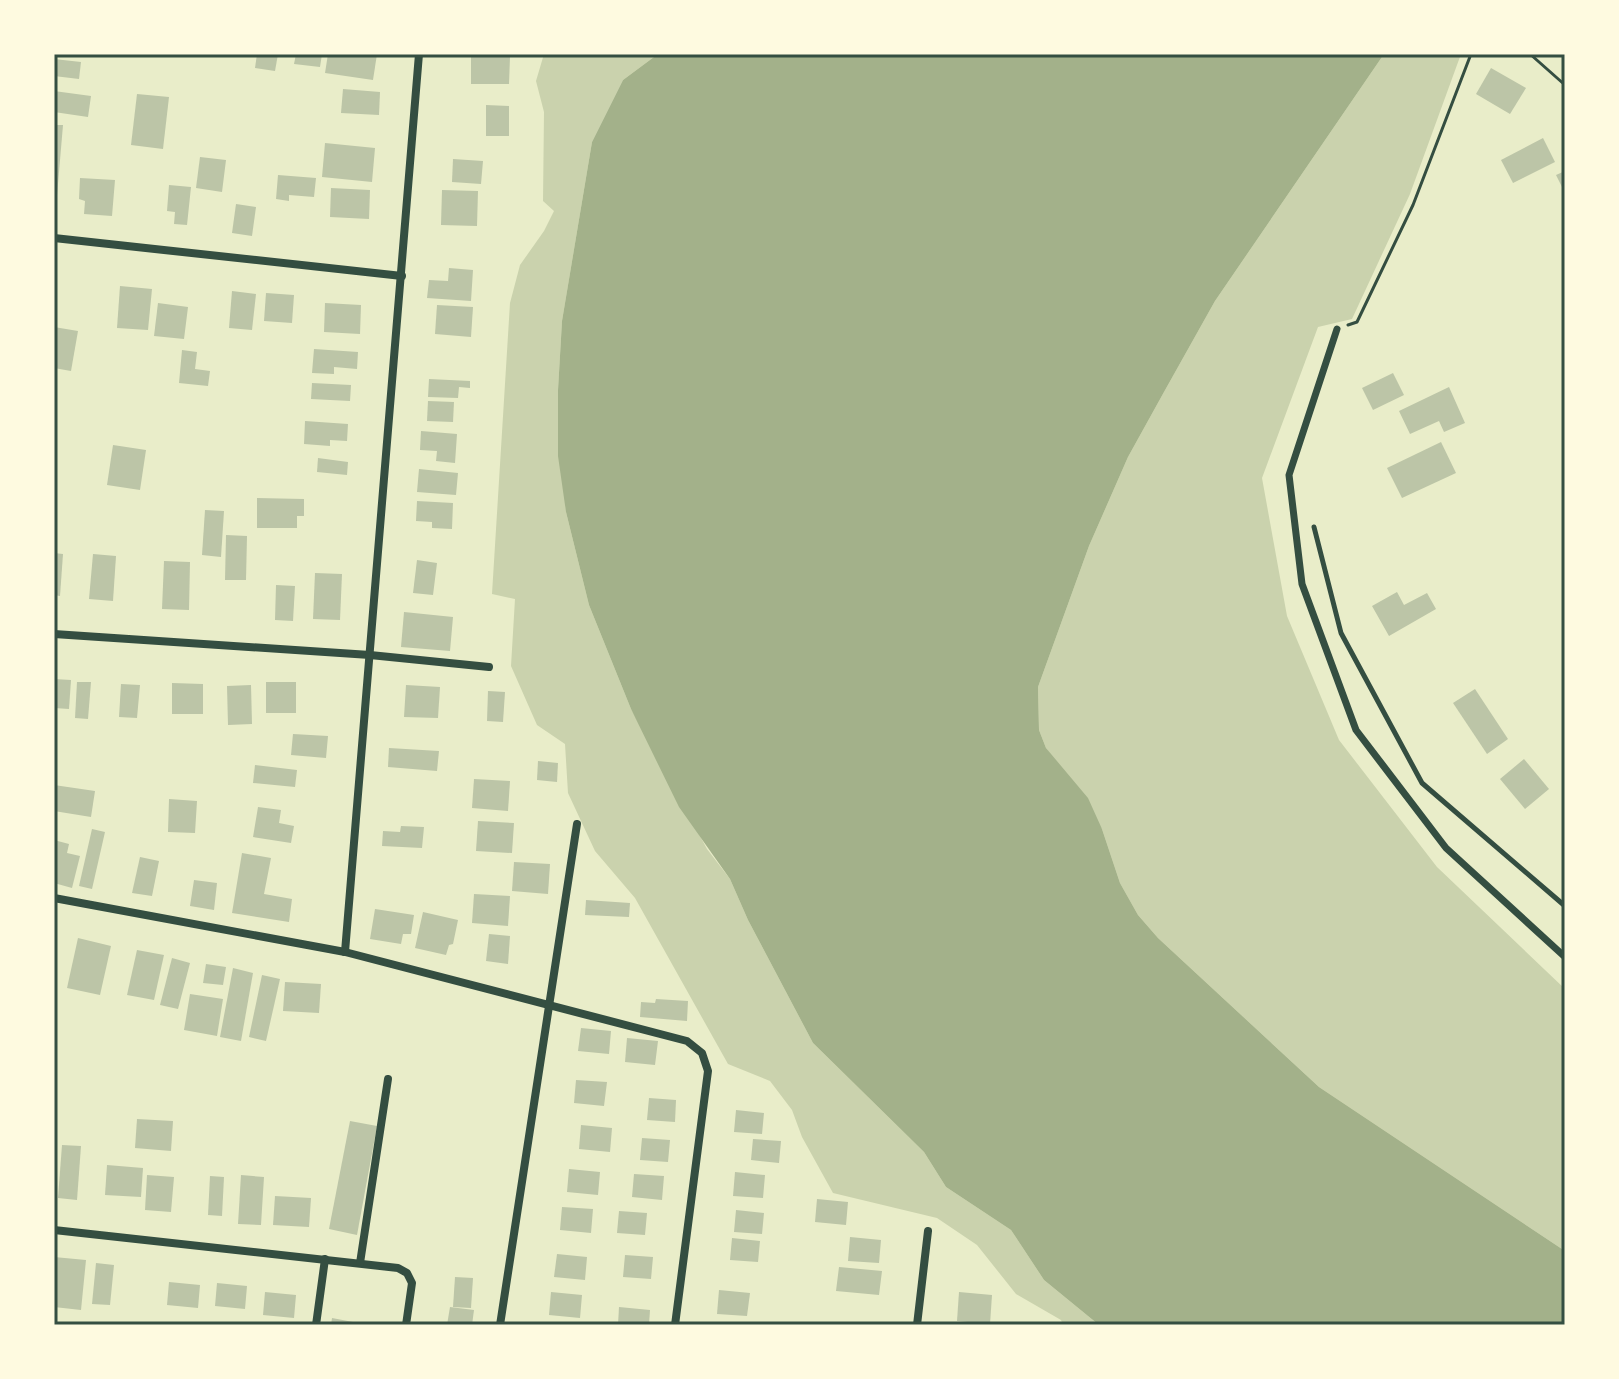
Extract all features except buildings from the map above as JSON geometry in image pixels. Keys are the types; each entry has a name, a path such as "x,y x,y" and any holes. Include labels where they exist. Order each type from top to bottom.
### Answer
{"street":[{"path":"345,952 419,54"},
{"path":"54,238 402,276"},
{"path":"1337,329 1289,475 1302,584 1356,730 1446,848 1565,957"},
{"path":"54,634 370,655 489,667"},
{"path":"500,1325 577,824"},
{"path":"54,898 345,952 687,1041 702,1053 708,1071 675,1325"},
{"path":"360,1263 388,1079"},
{"path":"54,1230 398,1268 407,1273 412,1283 406,1325"},
{"path":"917,1325 928,1231"},
{"path":"316,1325 325,1259"}],"lane":[{"path":"1314,527 1341,633 1422,783 1565,906"}],"path":[{"path":"1337,329 1357,322 1413,205 1471,54"},
{"path":"1530,54 1565,85"}],"shaded area":[{"path":"544,54 658,54 623,80 592,142 562,321 558,390 566,512 589,605 631,709 707,849 730,879 748,920 813,1043 924,1152 946,1187 1011,1230 1044,1280 1099,1325 1063,1325 1061,1320 1016,1294 977,1245 937,1218 833,1193 802,1137 792,1110 770,1081 728,1064 635,898 595,851 568,793 565,744 537,725 511,666 515,599 492,594 510,303 520,265 554,211 543,201 544,112 536,81"},
{"path":"658,54 1384,54 1215,301 1128,457 1089,546 1038,687 1039,730 1046,748 1088,798 1120,883 1138,915 1158,938 1319,1087 1565,1251 1565,1325 1099,1325 1044,1280 1011,1230 946,1187 924,1152 813,1043 748,920 730,879 679,807 631,709 589,605 566,512 558,456 562,321 592,142 623,80"},
{"path":"1384,54 1461,54 1410,194 1352,319 1318,327 1262,478 1287,616 1339,740 1437,867 1565,989 1565,1251 1319,1087 1158,938 1138,915 1120,883 1102,829 1046,748 1039,730 1038,687 1089,546 1128,457 1215,301"}]}
